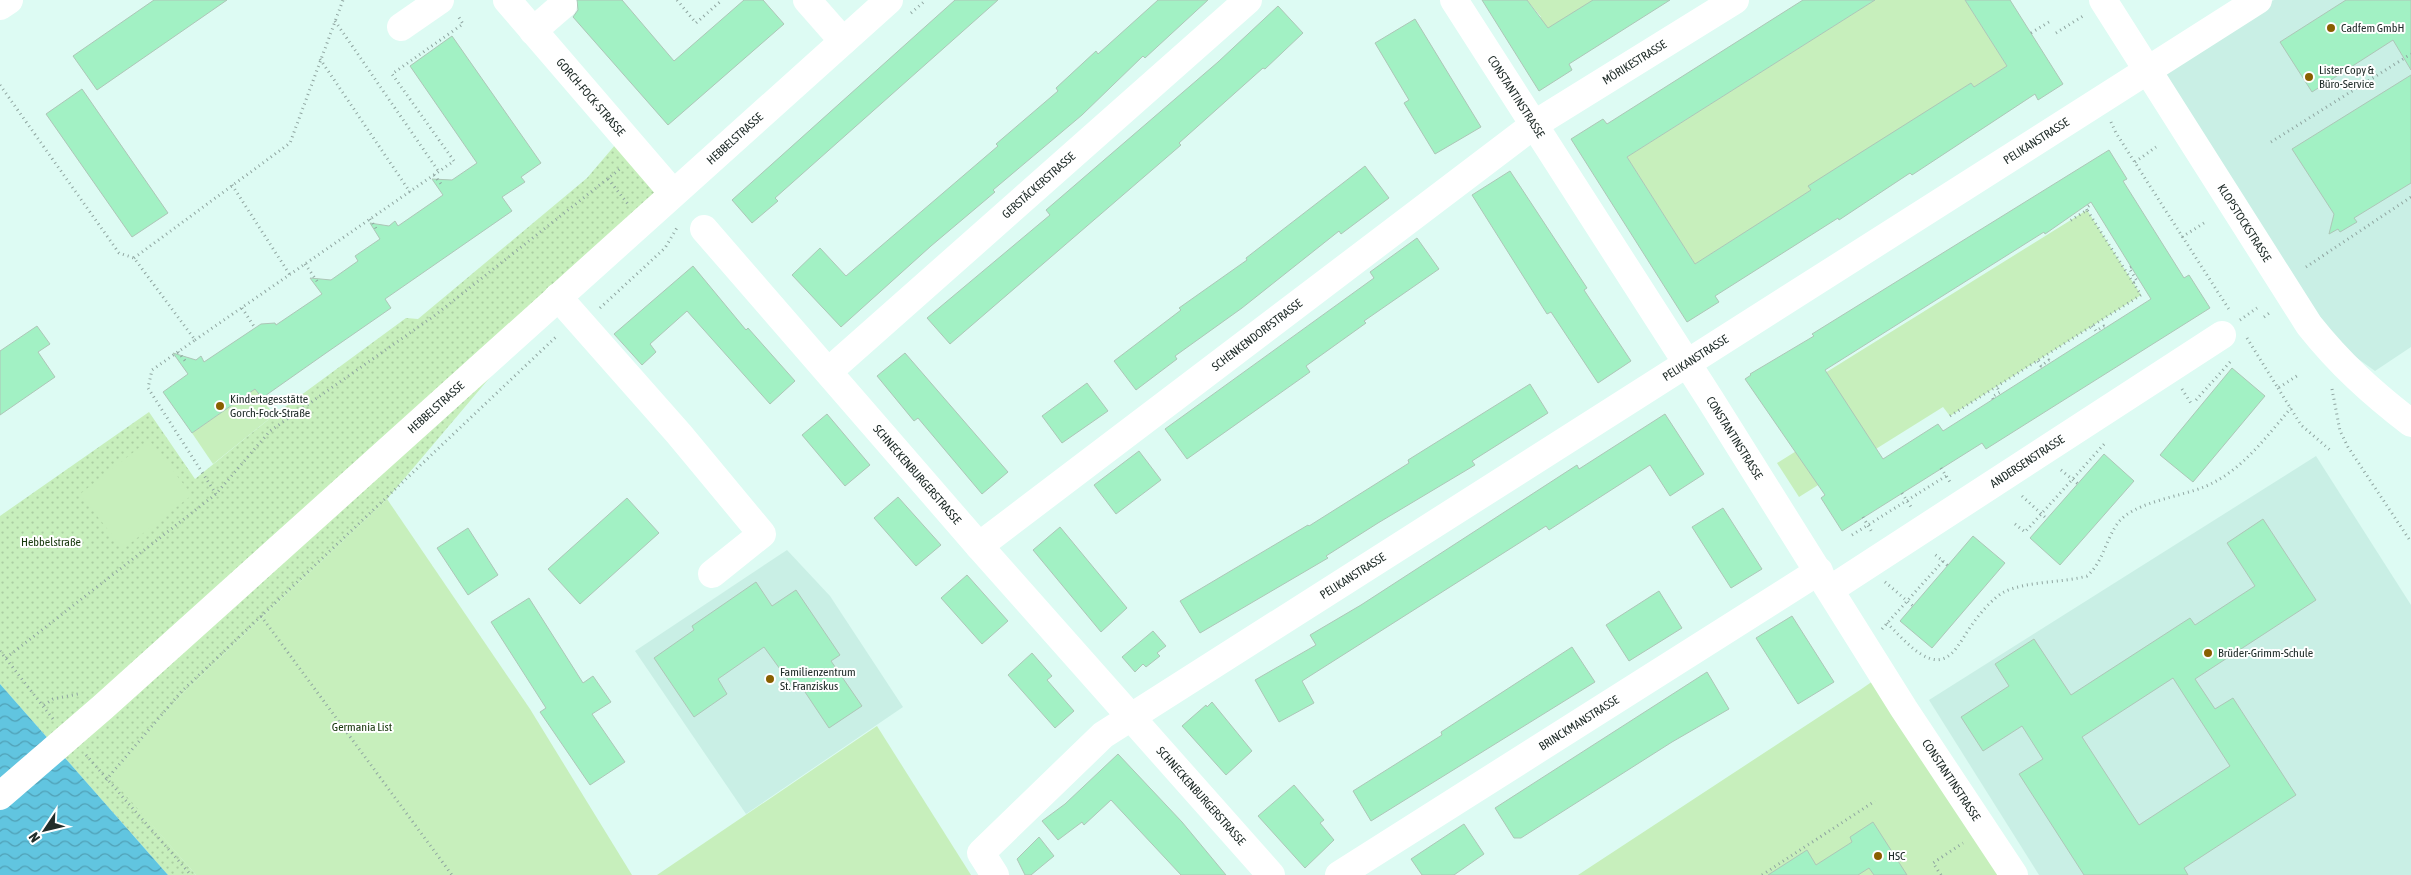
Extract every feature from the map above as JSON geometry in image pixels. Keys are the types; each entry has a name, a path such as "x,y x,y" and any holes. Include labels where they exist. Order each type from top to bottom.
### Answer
{"street":[{"path":"0,6 9,0"},
{"name":"GORCH-FOCK-STRASSE","path":"507,0 673,193"},
{"path":"807,0 843,41"},
{"name":"HEBBELSTRASSE","path":"0,796 78,729 889,0"},
{"name":"GERSTÄCKERSTRASSE","path":"829,371 1248,0"},
{"name":"CONSTANTINSTRASSE","path":"1454,0 1867,646 1904,709 2014,875"},
{"name":"MÖRIKESTRASSE","path":"1535,124 1735,0"},
{"name":"PELIKANSTRASSE","path":"1132,716 2258,0"},
{"path":"401,26 446,4"},
{"path":"533,31 563,5"},
{"name":"KLOPSTOCKSTRASSE","path":"2095,7 2149,70 2309,325 2335,358 2378,398 2411,423"},
{"name":"SCHENKENDORFSTRASSE","path":"979,546 1535,124"},
{"name":"SCHNECKENBURGERSTRASSE","path":"694,224 829,371 979,546 1132,716 1271,875"},
{"path":"558,297 762,534 712,574"},
{"name":"ANDERSENSTRASSE","path":"1825,580 1867,566 2095,418 2236,334"},
{"name":"BRINCKMANSTRASSE","path":"1340,875 1825,580"},
{"path":"995,875 981,853 1103,735 1132,716"}],"path":[{"path":"134,258 290,143 343,0"},
{"path":"677,0 696,24 722,0"},
{"path":"216,494 148,388 152,370 454,161 392,74 463,24 446,4"},
{"path":"2056,33 2095,7"},
{"path":"335,21 440,172"},
{"path":"2031,33 2049,22"},
{"path":"2271,142 2411,54"},
{"path":"320,59 410,192"},
{"path":"0,84 119,253 134,258 195,340"},
{"path":"2110,119 2134,162 2182,237 2236,334 2249,341 2301,425 2330,450"},
{"path":"2134,162 2156,147"},
{"path":"6,658 216,494 270,431 434,316 638,154"},
{"path":"434,175 441,184"},
{"path":"232,185 290,275"},
{"path":"2306,266 2411,197"},
{"path":"2068,222 2087,210 2086,208 2089,204"},
{"path":"1950,416 2141,296 2087,210"},
{"path":"370,219 377,230"},
{"path":"2182,237 2204,223"},
{"path":"106,780 181,692 261,616 577,318 594,313 694,224"},
{"path":"2098,228 2104,224"},
{"path":"305,264 319,284"},
{"path":"2131,267 2128,268 2137,281 2134,283"},
{"path":"242,308 255,328"},
{"path":"2092,326 2096,331 2104,326 2106,328"},
{"path":"2236,334 2249,341"},
{"path":"2196,400 2236,334"},
{"path":"178,352 186,362"},
{"path":"2335,358 2332,389 2340,431 2348,447 2411,542"},
{"path":"2038,361 2041,366 2049,360 2051,363"},
{"path":"2278,388 2300,374"},
{"path":"1993,399 1992,397 2000,392 1996,386"},
{"path":"1888,623 1916,650 1928,657 1939,660 1952,655 1974,622 1995,599 2005,592 2017,589 2087,576 2100,560 2118,524 2125,516 2144,506 2205,486 2222,478 2260,444 2291,408"},
{"path":"2015,524 2025,532 2112,437 2095,418"},
{"path":"1852,535 1946,476"},
{"path":"2002,478 2047,519"},
{"path":"1913,536 1948,566"},
{"path":"1867,646 1943,562"},
{"path":"1867,566 1913,606"},
{"path":"261,616 452,875"},
{"path":"0,651 44,705 53,699 80,693"},
{"path":"93,764 191,875"},
{"path":"1762,875 1875,801"},
{"path":"1941,875 1933,863 1984,828"}],"shaded area":[{"path":"2274,0 2411,0 2411,347 2375,371 2339,345 2156,74"},
{"name":"Brüder-Grimm-Schule","path":"2316,456 2411,605 2411,875 2039,875 1929,700"},
{"name":"Familienzentrum St. Franziskus","path":"787,550 830,596 903,707 746,814 635,651"}],"green space":[{"path":"1527,0 1597,0 1550,36 1539,18 1541,17"},
{"path":"1875,0 1965,0 2007,66 1974,87 1971,83 1810,188 1811,190 1804,195 1695,264 1627,157"},
{"name":"Hebbelstraße","path":"622,137 673,193 558,297 387,499 183,693 110,776 196,875 168,875 0,684 0,516 149,412 195,479 274,415 406,318 418,319 587,178"},
{"path":"2087,210 2141,295 1950,416 1943,407 1799,497 1777,463 1825,433 1825,373"},
{"path":"255,389 274,415 213,464 192,433"},
{"path":"149,440 192,495 123,549 80,494"},
{"name":"Germania List","path":"387,499 530,709 632,875 196,875 109,776 183,693"},
{"path":"1883,674 2013,875 1578,875 1860,690"},
{"path":"877,726 971,875 657,875"}],"water":[{"path":"0,684 168,875 0,875"}],"building":[{"path":"154,0 227,0 97,90 73,56"},
{"path":"577,0 622,0 674,61 744,0 763,0 784,24 668,125 573,17 578,10"},
{"path":"955,0 998,0 775,198 778,201 752,223 732,200"},
{"path":"1158,0 1208,0 1145,58 1143,56 1082,115 993,190 995,192 931,246 841,327 792,275 820,248 846,276 998,146 996,144 1058,91 1056,88 1096,51 1098,54"},
{"path":"1482,0 1527,0 1548,28 1593,0 1670,0 1569,64 1572,70 1539,91"},
{"path":"1803,0 1875,0 1627,157 1695,264 1811,190 1808,186 1860,153 1971,83 1974,87 2007,66 1965,0 2010,0 2063,84 2038,100 2035,94 1912,175 1910,173 1839,220 1838,218 1715,296 1719,302 1687,322 1571,139 1603,119 1607,124"},
{"path":"2346,0 2411,0 2411,70 2393,40 2312,92 2280,42"},
{"path":"1278,6 1303,33 1265,69 1263,68 1179,143 1181,145 950,344 927,318 1050,215 1046,210 1218,62"},
{"path":"1415,19 1481,127 1435,154 1404,103 1409,100 1375,43"},
{"path":"452,36 541,163 521,177 525,182 502,197 512,211 385,299 391,308 262,398 255,389 192,433 163,392 188,374 173,353 196,360 201,356 204,362 261,324 275,323 276,325 322,294 310,278 331,280 358,261 355,256 380,239 370,223 389,226 395,221 398,226 443,195 432,179 452,180 477,163 410,66"},
{"path":"2411,75 2411,183 2354,218 2357,222 2340,232 2338,229 2329,234 2334,214 2292,149"},
{"path":"82,89 168,213 132,237 46,114"},
{"path":"2109,150 2127,179 2123,181 2184,278 2189,275 2210,308 1986,449 1982,443 1842,531 1821,498 1825,495 1745,379 1750,374 1814,336 1812,334","holes":["2091,202 2151,299 1943,431 1938,424 1883,459 1825,370 2044,232 2045,234"]},
{"path":"1365,166 1389,198 1341,234 1339,231 1242,308 1175,356 1177,359 1136,390 1114,361 1181,310 1179,308 1247,260 1246,258"},
{"path":"1510,171 1587,288 1584,290 1631,361 1598,383 1551,312 1547,314 1472,195"},
{"path":"1417,238 1439,269 1364,321 1366,323 1306,366 1310,372 1187,459 1165,429 1374,278 1370,272"},
{"path":"693,266 746,330 748,328 795,381 770,404 687,311 650,344 656,352 642,365 614,334"},
{"path":"37,326 50,344 38,352 55,377 0,415 0,351"},
{"path":"905,353 1008,472 982,494 918,418 914,421 877,376"},
{"path":"2232,368 2265,396 2193,482 2160,455"},
{"path":"1087,383 1108,411 1062,443 1042,416"},
{"path":"1530,384 1548,413 1472,461 1475,465 1378,523 1326,556 1328,558 1200,633 1180,601 1309,526 1409,463 1408,460"},
{"path":"827,414 870,465 845,486 802,435"},
{"path":"1665,414 1704,474 1670,496 1650,465 1549,530 1546,526 1302,681 1314,703 1279,722 1255,680 1316,645 1310,635 1361,605 1577,465 1579,469"},
{"path":"1139,451 1161,480 1116,514 1094,485"},
{"path":"2104,454 2134,481 2060,565 2030,538"},
{"path":"898,497 941,545 916,566 874,518"},
{"path":"627,498 659,533 580,604 548,569"},
{"path":"1723,508 1762,569 1731,588 1692,527"},
{"path":"2263,519 2316,600 2195,679 2215,709 2233,698 2296,795 2184,868 2188,875 2084,875 2019,774 2043,759 2022,726 1983,751 1961,717 2009,686 1995,664 2034,639 2071,695 2190,618 2195,625 2255,586 2227,543","holes":["2173,678 2230,766 2139,825 2082,737"]},
{"path":"1060,527 1127,608 1101,632 1033,550"},
{"path":"468,528 498,575 468,595 437,548"},
{"path":"1973,536 2005,563 1932,648 1900,621"},
{"path":"967,575 1008,621 982,644 941,598"},
{"path":"756,582 772,606 796,590 840,655 831,661 862,706 829,728 799,683 793,687 764,647 718,679 727,694 694,717 654,658 694,630 692,626"},
{"path":"1659,591 1682,628 1629,661 1606,625"},
{"path":"529,598 583,683 593,676 611,702 592,714 625,762 590,785 540,712 546,708 491,622"},
{"path":"1792,616 1834,682 1798,704 1756,638"},
{"path":"1153,631 1166,646 1157,653 1160,656 1146,667 1143,664 1135,672 1122,657"},
{"path":"1572,647 1595,682 1371,821 1353,791 1442,735 1441,732"},
{"path":"1032,653 1052,676 1047,680 1074,711 1055,728 1008,675"},
{"path":"1707,672 1729,709 1672,742 1521,838 1514,838 1495,808"},
{"path":"1212,702 1252,751 1226,775 1182,726"},
{"path":"1118,754 1182,822 1226,875 1181,875 1111,800 1084,825 1082,822 1058,840 1042,821 1065,804"},
{"path":"1294,785 1324,820 1320,823 1334,840 1305,868 1258,816"},
{"path":"1873,822 1907,875 1874,875 1869,868 1858,875 1768,875 1807,850 1816,865 1852,842 1850,837"},
{"path":"1464,824 1484,854 1454,875 1422,875 1411,859"},
{"path":"1039,837 1054,856 1031,875 1025,875 1017,859"}],"place":[{"name":"Cadfem GmbH","path":"2331,28"},
{"name":"Lister Copy & Büro-Service","path":"2309,77"},
{"name":"Kindertagesstätte Gorch-Fock-Straße","path":"220,406"},
{"name":"Brüder-Grimm-Schule","path":"2208,653"},
{"name":"Familienzentrum St. Franziskus","path":"770,679"},
{"name":"HSC","path":"1878,856"}]}
